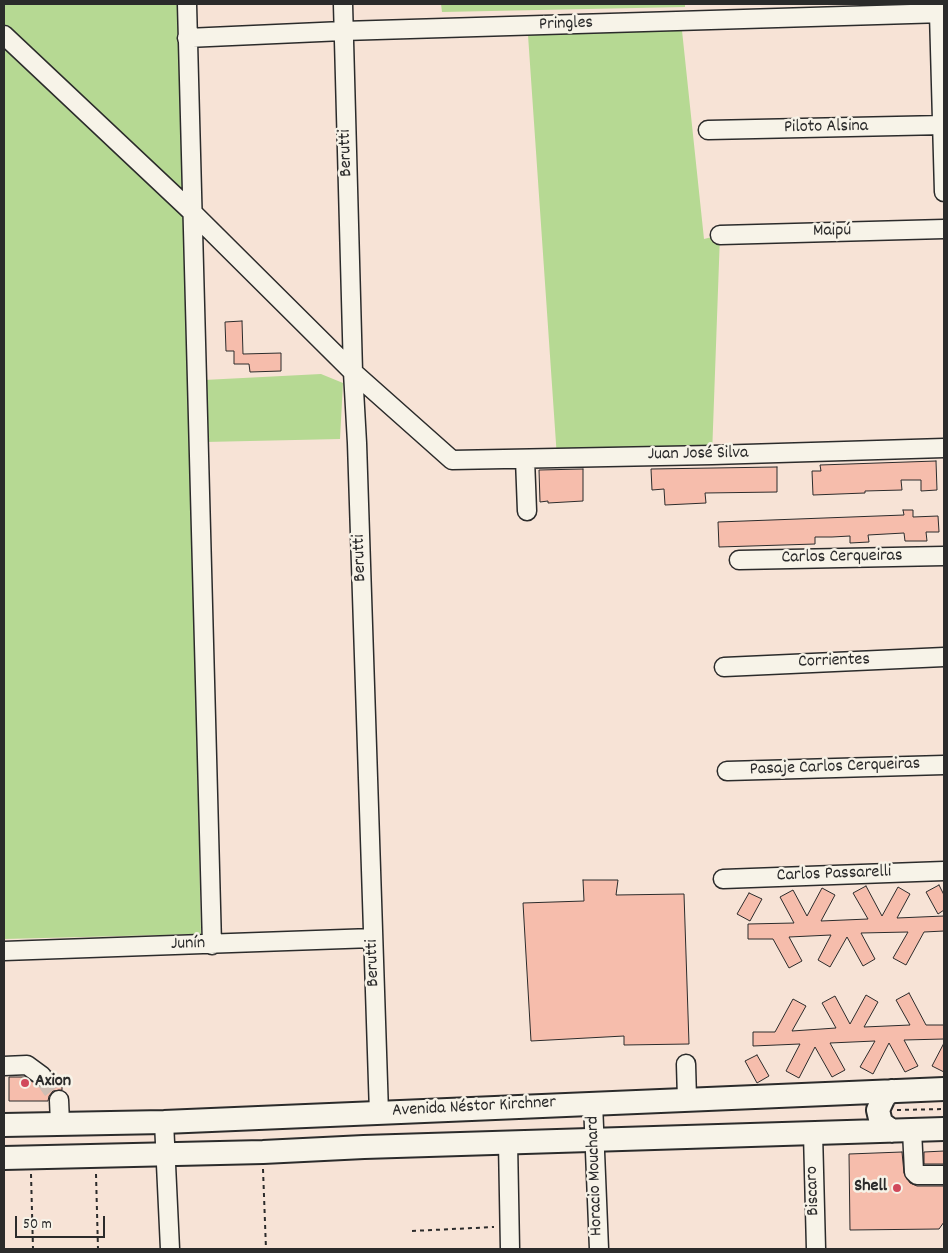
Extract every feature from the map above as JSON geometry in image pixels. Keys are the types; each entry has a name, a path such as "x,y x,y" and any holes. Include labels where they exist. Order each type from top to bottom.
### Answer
{"main road":[{"name":"Avenida Néstor Kirchner","path":"4,1125 164,1122 593,1102 944,1089"},
{"path":"891,1091 884,1096 878,1110 881,1122 902,1130"},
{"name":"Avenida Néstor Kirchner","path":"4,1158 263,1152 594,1139 944,1129"}],"street":[{"path":"186,4 212,945"},
{"name":"Berutti","path":"343,4 353,372 358,443 379,1113"},
{"name":"Pringles","path":"187,38 779,11 941,13"},
{"path":"941,13 944,192"},
{"path":"4,35 192,212 353,372"},
{"name":"Piloto Alsina","path":"708,130 943,125"},
{"name":"Maipú","path":"720,235 944,229"},
{"name":"Juan José Silva","path":"353,372 452,460 712,456 944,448"},
{"path":"525,458 527,512"},
{"name":"Carlos Cerqueiras","path":"739,560 944,556"},
{"name":"Corrientes","path":"724,667 944,657"},
{"name":"Pasaje Carlos Cerqueiras","path":"727,771 944,765"},
{"name":"Carlos Passarelli","path":"723,879 944,871"},
{"name":"Junín","path":"4,951 373,938"},
{"path":"686,1064 687,1100"},
{"path":"4,1066 27,1065 42,1076"},
{"path":"58,1100 60,1123"},
{"name":"Horacio Mouchard","path":"593,1102 599,1249"},
{"path":"164,1122 170,1249"},
{"path":"902,1130 914,1172 917,1175 944,1174"},
{"name":"Biscaro","path":"813,1133 816,1249"},
{"path":"508,1142 510,1249"}],"path":[{"path":"263,1152 266,1249"},
{"path":"95,1156 98,1249"},
{"path":"31,1158 33,1249"},
{"path":"412,1231 509,1226"}],"green space":[{"path":"4,4 185,4 192,212 4,35"},
{"path":"441,4 685,4 685,7 442,12"},
{"path":"681,21 704,239 720,235 712,455 557,458 528,35"},
{"path":"4,44 185,213 201,934 4,939"},
{"path":"321,374 343,383 340,439 205,442 204,380"}],"building":[{"path":"242,321 243,354 281,353 281,371 250,372 249,364 234,364 234,351 226,351 225,322"},
{"path":"936,461 937,490 921,491 921,480 901,480 902,490 813,495 812,471 821,471 820,465"},
{"path":"777,467 777,492 705,493 706,503 665,505 664,489 652,490 651,469"},
{"path":"583,469 583,501 540,502 539,470"},
{"path":"903,510 913,510 913,517 938,516 939,532 926,532 927,541 905,541 904,533 868,535 869,542 850,543 850,536 815,537 815,544 719,547 718,522 904,515"},
{"path":"583,880 618,880 616,895 684,894 689,1044 624,1045 624,1036 531,1041 523,903 584,901"},
{"path":"939,885 944,895 944,910 938,914 926,892"},
{"path":"866,886 882,916 898,887 910,894 897,918 944,916 944,931 924,932 906,965 893,958 908,932 861,933 875,959 863,966 847,937 830,967 818,960 831,935 789,937 802,961 789,968 773,939 748,939 748,924 794,923 780,897 793,890 807,916 822,888 835,895 821,921 868,919 853,893"},
{"path":"749,893 762,899 750,921 737,914"},
{"path":"909,993 926,1025 944,1025 944,1039 904,1040 918,1066 905,1072 889,1043 873,1074 860,1067 875,1041 830,1043 845,1070 832,1077 815,1047 799,1078 786,1071 800,1044 753,1046 753,1032 775,1032 793,999 806,1006 792,1031 836,1028 822,1003 835,996 850,1024 866,995 878,1002 864,1027 910,1025 896,1000"},
{"path":"944,1043 944,1072 932,1066"},
{"path":"757,1055 769,1076 757,1083 745,1061"},
{"path":"52,1076 62,1076 62,1090 53,1091 48,1101 9,1101 9,1077 25,1077 41,1087 50,1083"},
{"path":"944,1151 944,1164 924,1164 924,1152"},
{"name":"Shell","path":"902,1152 904,1173 910,1183 917,1186 944,1186 944,1222 939,1229 850,1230 849,1154"}],"tunnel":[{"path":"42,1076 59,1100"}],"place":[{"name":"Axion","path":"25,1083"},
{"name":"Shell","path":"897,1188"}]}
